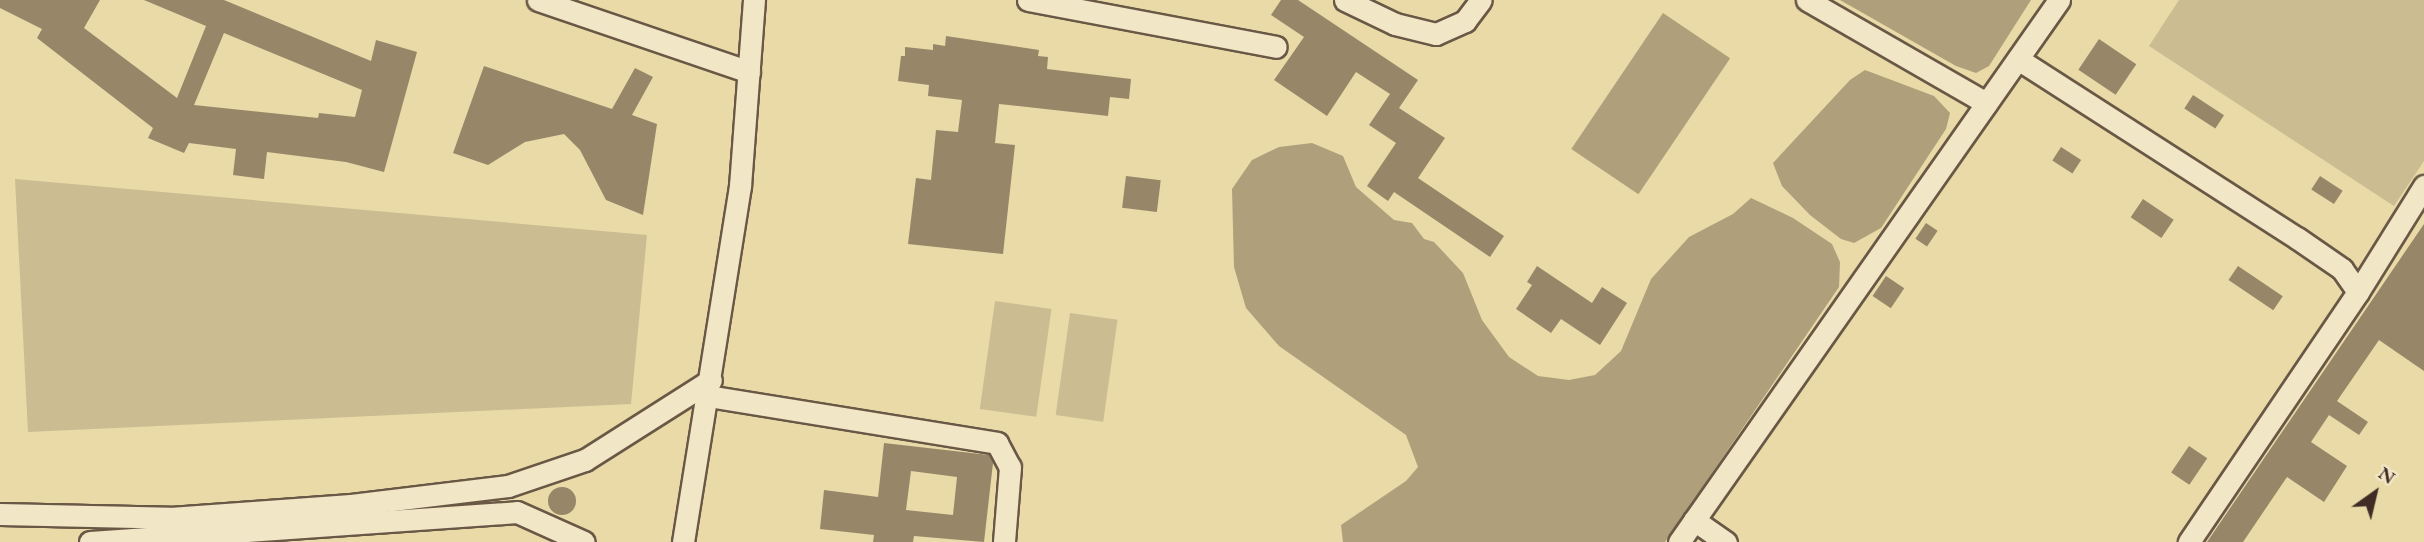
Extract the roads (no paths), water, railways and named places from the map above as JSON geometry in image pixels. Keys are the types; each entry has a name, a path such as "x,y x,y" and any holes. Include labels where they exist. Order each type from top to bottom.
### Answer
{"street":[{"path":"538,0 749,72"},
{"path":"683,542 710,388 740,186 754,0"},
{"path":"1028,0 1276,47"},
{"path":"1345,0 1395,24 1436,34 1465,21 1481,0"},
{"path":"1807,0 1986,103"},
{"path":"1679,542 2059,0"},
{"path":"2018,59 2343,269 2358,292"},
{"path":"2189,542 2358,292 2424,186"},
{"path":"0,514 170,518 351,505 508,486 585,460 710,388 998,443 1010,467 1004,542"},
{"path":"90,542 192,539 248,529 517,512 584,542"},
{"path":"1694,520 1726,542"}]}
